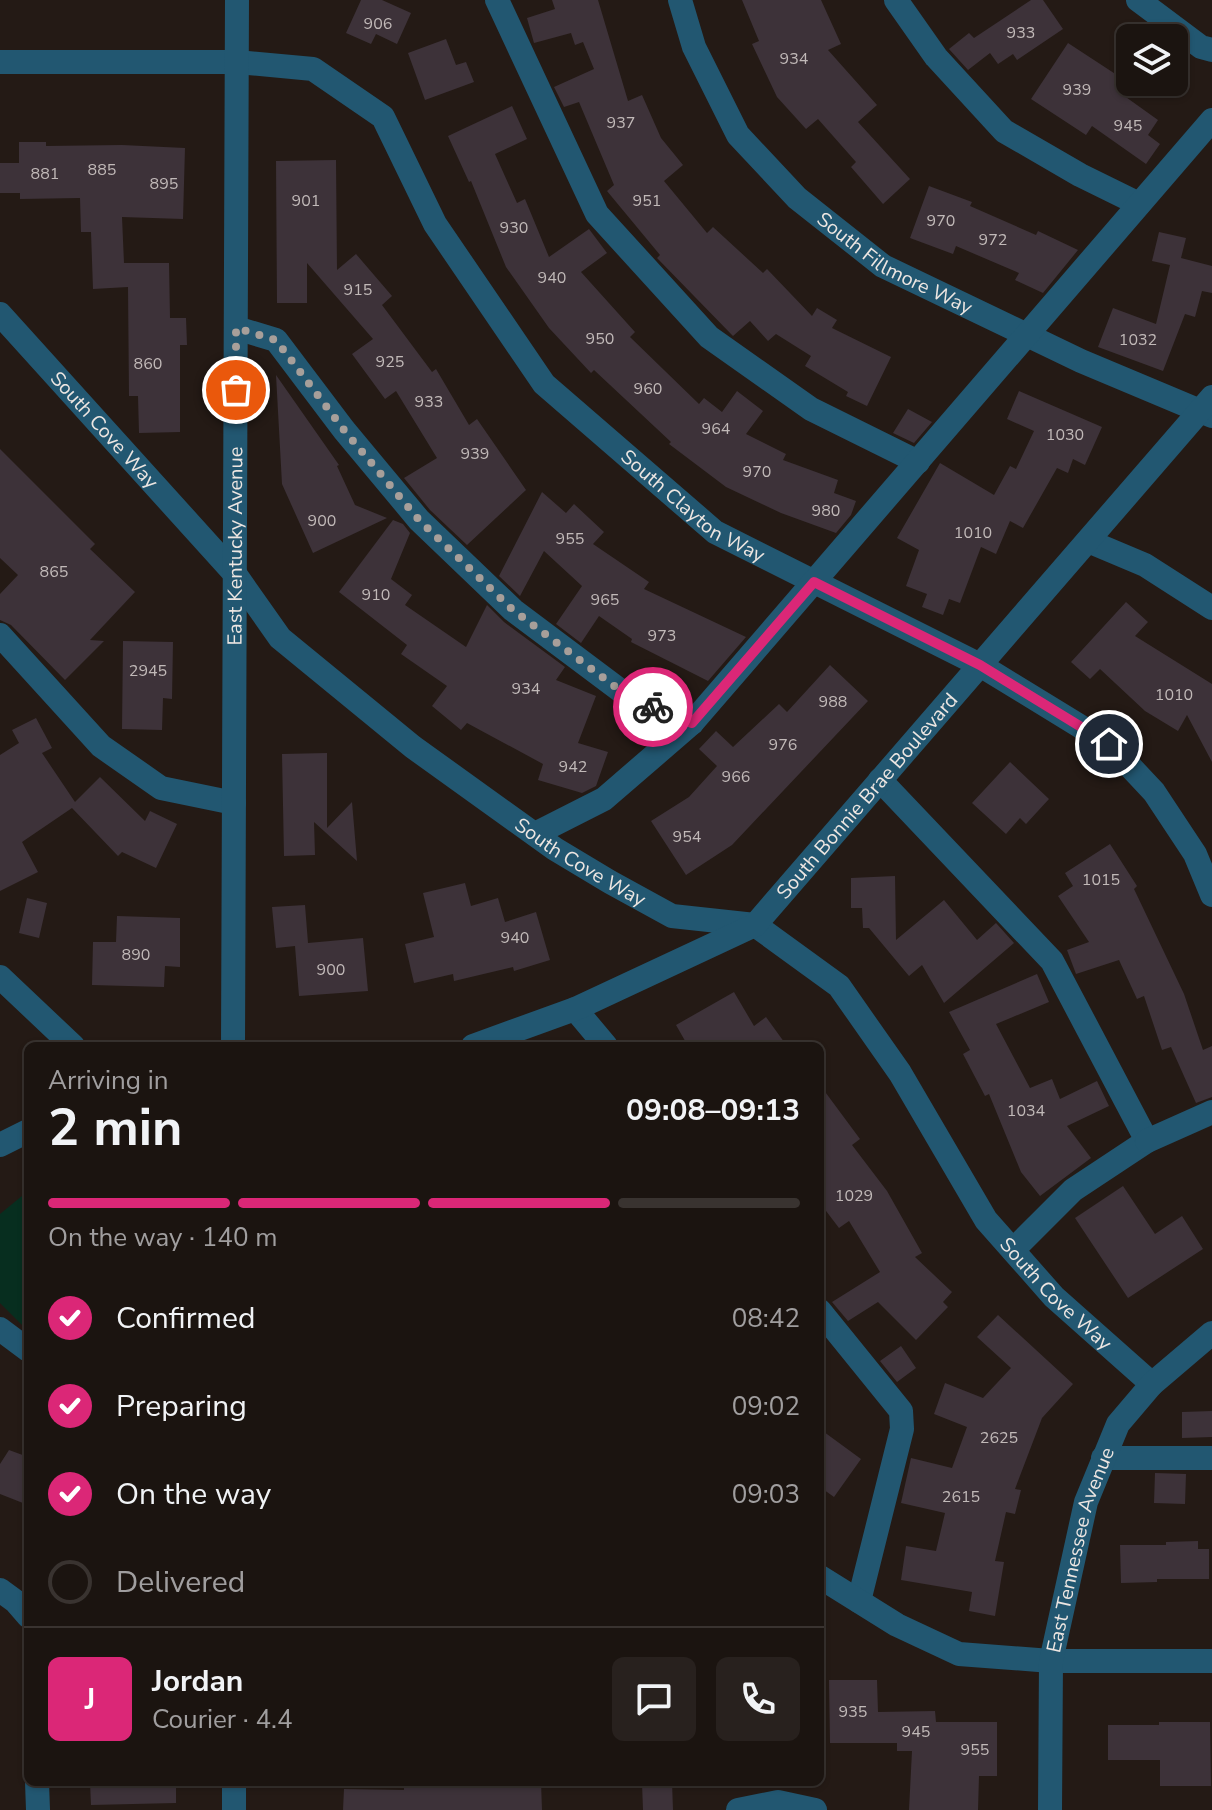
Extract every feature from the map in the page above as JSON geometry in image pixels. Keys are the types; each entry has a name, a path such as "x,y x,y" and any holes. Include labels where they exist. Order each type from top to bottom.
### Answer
{"street":[{"name":"East Kentucky Avenue","path":"233,1042 237,0"},
{"path":"497,0 597,214 709,337 811,409 918,462"},
{"name":"South Fillmore Way","path":"680,0 694,47 738,135 797,198 883,266 1081,361 1208,408"},
{"path":"896,0 936,57 1004,131 1080,175 1139,204"},
{"path":"1138,0 1201,47 1212,50"},
{"name":"South Clayton Way","path":"0,62 237,62 313,69 383,117 435,224 544,384 715,532 980,665 1109,744 1154,792 1195,854 1212,895"},
{"path":"535,834 604,799 692,723 1212,120"},
{"name":"South Cove Way","path":"0,314 235,574 280,638 413,747 555,849 672,916 755,925 839,986 900,1073 986,1220 1054,1297 1152,1384"},
{"path":"236,328 276,340 344,430 419,520 513,610 625,694 692,723"},
{"name":"South Bonnie Brae Boulevard","path":"484,1042 575,1009 755,925 1088,541 1208,408"},
{"path":"1088,541 1145,565 1212,608"},
{"path":"0,635 101,746 161,788 234,803"},
{"path":"880,780 1052,961 1147,1141"},
{"path":"0,977 69,1042"},
{"path":"575,1009 603,1042"},
{"path":"1013,1250 1073,1190 1147,1141 1212,1112"},
{"path":"0,1145 24,1133"},
{"path":"824,1316 901,1411 902,1429 859,1601"},
{"path":"0,1329 24,1347"},
{"name":"East Tennessee Avenue","path":"1050,1810 1051,1661 1086,1502 1118,1424 1152,1384 1212,1333"},
{"path":"1103,1458 1212,1458"},
{"path":"824,1579 897,1625 959,1654 1051,1661 1212,1661"},
{"path":"0,1590 24,1611"},
{"path":"37,1786 38,1810"},
{"path":"234,1786 234,1810"},
{"path":"738,1810 778,1802 815,1810"}],"green space":[{"path":"24,1194 24,1327 0,1303 0,1214"}],"building":[{"path":"361,0 382,0 411,13 397,44 376,34 371,44 346,33"},
{"path":"552,0 598,0 628,101 642,95 661,138 683,165 664,181 707,233 713,227 763,273 767,269 812,316 817,308 837,320 832,328 891,357 867,406 846,396 848,392 805,366 811,356 776,334 768,341 750,321 733,336 657,258 660,255 607,191 614,185 579,102 564,107 554,87 594,69 583,42 575,45 571,33 534,43 527,18 555,9"},
{"path":"742,0 821,0 841,44 828,50 877,105 858,122 910,179 883,204 851,167 856,162 818,119 806,129 777,97 752,44 759,41"},
{"path":"1031,0 1043,0 1063,29 1017,60 1013,54 998,64 990,53 968,70 949,49 969,33 974,38"},
{"path":"446,39 456,65 466,62 474,82 425,100 408,53"},
{"path":"1068,43 1116,74 1116,96 1124,96 1158,120 1148,135 1160,144 1146,164 1092,126 1086,135 1031,99"},
{"path":"512,106 527,139 495,154 517,203 525,199 549,257 589,229 607,253 581,272 635,332 630,337 699,404 704,398 722,412 737,391 763,411 746,434 786,454 783,460 838,480 834,493 856,501 851,515 836,533 781,513 726,487 669,444 671,442 594,370 591,373 549,328 506,267 471,181 448,136"},
{"path":"19,142 46,142 46,146 185,148 183,219 122,217 124,263 169,263 170,318 186,318 187,345 180,345 180,432 139,433 138,396 129,396 128,287 93,289 91,232 81,232 80,198 20,199 20,193 0,193 0,163 19,163"},
{"path":"336,160 337,270 356,254 392,296 382,305 432,372 436,369 469,425 477,419 526,490 467,545 430,510 404,478 437,458 396,391 385,399 352,354 373,339 307,263 307,303 277,303 276,161"},
{"path":"929,186 972,202 970,206 1036,235 1038,231 1078,250 1043,293 1015,280 1019,273 956,246 953,254 910,238"},
{"path":"1159,232 1186,238 1181,258 1212,266 1212,293 1202,291 1195,317 1185,314 1163,371 1098,347 1113,308 1156,324 1170,265 1152,261"},
{"path":"276,375 339,465 355,505 387,518 313,553 282,484"},
{"path":"1019,391 1102,427 1085,465 1073,459 1068,473 1057,468 1023,528 1010,521 996,554 981,547 960,603 949,599 943,615 922,607 927,594 906,586 919,550 897,538 940,463 994,495 1010,466 1016,469 1034,431 1007,419"},
{"path":"908,409 932,422 914,443 893,433"},
{"path":"0,449 95,544 90,549 135,592 90,640 104,641 65,680 11,625 0,620 0,594 18,575 0,558"},
{"path":"542,492 566,513 574,504 604,532 593,544 649,582 644,589 746,637 708,681 631,642 632,639 599,616 581,643 556,624 582,586 544,551 520,596 499,576"},
{"path":"393,520 403,524 410,533 391,579 412,595 405,605 466,647 487,605 504,622 565,667 556,680 596,696 578,743 608,752 596,786 582,793 538,780 543,764 467,723 461,730 432,706 447,686 401,654 407,645 339,592"},
{"path":"1126,602 1148,622 1135,636 1212,684 1212,762 1187,715 1178,731 1145,711 1100,669 1090,679 1071,662"},
{"path":"123,641 173,642 172,699 163,698 162,730 122,729"},
{"path":"830,665 868,701 732,845 686,875 651,821 689,797 717,766 699,749 716,731 733,747 779,704 787,712"},
{"path":"36,718 52,748 42,753 75,802 100,777 145,821 150,811 177,824 156,868 122,852 118,856 72,808 22,842 38,872 0,891 0,755 19,743 12,730"},
{"path":"327,753 327,828 352,802 357,861 314,822 315,855 284,856 282,754"},
{"path":"1010,762 1049,799 1026,824 1020,818 1006,834 972,803"},
{"path":"1110,844 1137,886 1134,889 1184,994 1203,1050 1212,1046 1212,1097 1196,1103 1171,1047 1162,1050 1144,996 1137,999 1119,960 1076,974 1067,950 1089,942 1058,896 1073,886 1065,873"},
{"path":"895,876 896,940 944,900 977,940 996,923 1014,943 944,1003 922,965 909,976 869,928 863,928 862,908 851,908 851,878"},
{"path":"465,883 471,906 498,898 505,922 536,912 550,960 514,971 513,967 454,981 453,974 414,983 405,944 434,937 423,893"},
{"path":"27,898 47,903 39,938 19,933"},
{"path":"305,905 308,943 363,938 368,991 299,996 295,946 276,948 272,907"},
{"path":"117,916 180,918 180,967 165,966 164,987 92,985 93,942 116,942"},
{"path":"1037,974 1049,1002 996,1024 1030,1088 1052,1079 1060,1099 1097,1081 1109,1106 1067,1126 1091,1158 1040,1196 1021,1172 989,1094 985,1096 963,1054 970,1050 949,1012"},
{"path":"734,992 754,1026 766,1017 784,1042 686,1042 676,1025"},
{"path":"824,1090 860,1139 852,1145 887,1191 922,1253 915,1257 952,1292 943,1302 948,1307 916,1340 878,1302 848,1321 832,1302 880,1272 849,1221 839,1228 824,1208"},
{"path":"1123,1186 1155,1234 1182,1216 1203,1249 1128,1298 1075,1218"},
{"path":"998,1315 1073,1384 1042,1418 1015,1489 1021,1490 1015,1514 1006,1512 995,1561 1004,1562 995,1616 969,1611 972,1592 901,1580 906,1546 936,1551 945,1513 901,1503 911,1458 952,1468 967,1427 934,1414 945,1383 983,1398 1011,1368 977,1337"},
{"path":"901,1346 916,1368 897,1382 880,1361"},
{"path":"1212,1411 1212,1437 1182,1438 1182,1412"},
{"path":"824,1432 861,1459 834,1497 824,1490"},
{"path":"9,1450 24,1456 24,1503 0,1494 0,1464"},
{"path":"1155,1473 1186,1474 1185,1504 1154,1503"},
{"path":"1198,1541 1198,1549 1209,1549 1209,1579 1121,1583 1120,1545"},
{"path":"829,1680 877,1680 878,1712 935,1711 936,1722 997,1722 997,1776 979,1776 978,1810 909,1810 912,1751 897,1751 897,1743 830,1743"},
{"path":"1159,1722 1210,1722 1211,1786 1160,1786 1160,1760 1108,1760 1108,1725 1159,1725"},
{"path":"90,1786 176,1786 176,1803 91,1805"},
{"path":"404,1786 541,1786 542,1810 343,1810 344,1789 404,1790"},
{"path":"642,1786 672,1786 673,1810 643,1810"}],"way so far":[{"path":"236,390 236,328 276,340 344,430 419,520 513,610 625,694 653,707"}],"route":[{"path":"653,707 692,723 814,582 980,665 1109,744"}]}
